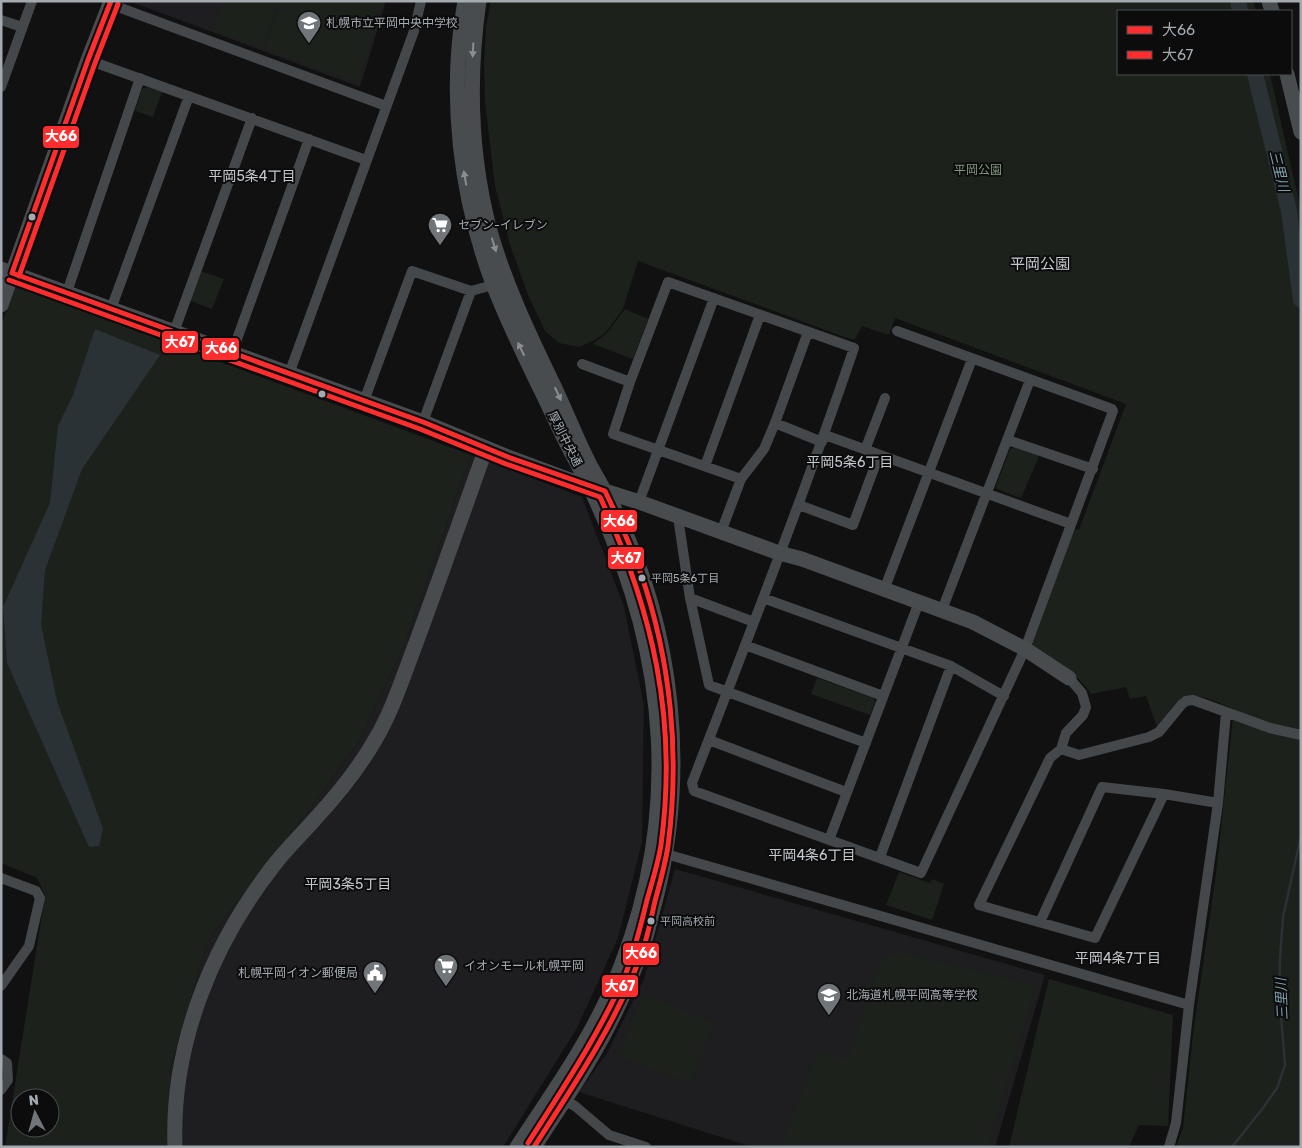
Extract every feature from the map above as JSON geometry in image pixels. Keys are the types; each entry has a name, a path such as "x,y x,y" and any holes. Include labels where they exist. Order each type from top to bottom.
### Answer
{"main road":[{"name":"厚別中央通","path":"465,1 458,57 458,99 460,138 467,195 493,285 514,334 575,461 590,486 621,558 636,602 648,652 659,731 657,821 650,868 630,943 608,997 555,1089 517,1147"},
{"name":"厚別中央通","path":"479,1 472,72 473,123 480,184 490,230 518,309 591,466 616,511 636,560 652,606 666,671 673,728 674,771 666,854 642,951 616,1012 589,1061 534,1147"},
{"path":"1,305 6,271 110,2"},
{"path":"1287,75 1301,132"},
{"path":"6,271 423,422 486,448 590,486 779,553 802,559 942,610 973,622 1025,649 1069,678"},
{"path":"175,1147 174,1113 183,1059 199,999 216,958 234,923 275,863 354,773 376,739 397,691 486,448"}],"street":[{"path":"1,87 32,1"},
{"path":"289,374 414,31 421,1"},
{"path":"110,2 386,106"},
{"path":"1,20 22,27"},
{"path":"88,60 366,160"},
{"path":"67,292 140,78"},
{"path":"111,309 189,96"},
{"path":"174,332 252,118"},
{"path":"232,353 309,139"},
{"path":"364,401 412,270 471,291 493,285"},
{"path":"741,479 613,434 630,382 668,282 854,348 800,505 779,553 692,782 694,791 921,873 1025,649 1093,468 1112,409 896,331"},
{"path":"423,422 471,291"},
{"path":"639,502 714,298"},
{"path":"705,466 760,315"},
{"path":"721,532 741,479 764,449 808,332"},
{"path":"884,590 972,359"},
{"path":"582,364 630,382"},
{"path":"942,610 988,494 1030,380"},
{"path":"865,450 885,398"},
{"path":"775,423 865,450 1072,524"},
{"path":"1008,440 1093,468"},
{"path":"800,505 853,524 879,455"},
{"path":"678,517 690,598 709,685 866,743"},
{"path":"690,598 754,622"},
{"path":"763,598 952,666 1004,696"},
{"path":"829,840 919,602"},
{"path":"745,645 883,696"},
{"path":"880,857 952,666"},
{"path":"1069,678 1082,693 1086,707 1083,715 1066,733 1061,749 1050,758 979,905 1094,938 1164,794"},
{"path":"1061,749 1079,755 1149,737 1159,732 1186,701 1193,700 1226,713 1301,735"},
{"path":"1169,1147 1176,1123 1189,1005 1218,803 1226,713"},
{"path":"709,740 846,792"},
{"path":"1040,922 1102,787 1164,794 1218,803"},
{"path":"666,854 1189,1005"},
{"path":"1,986 29,946 40,898 36,892 2,881"},
{"path":"1,1059 7,1063 8,1080 1,1090"},
{"path":"564,1100 575,1106 609,1135 646,1147"},
{"path":"609,1135 610,1147"}],"shaded area":[{"name":"札幌市立平岡中央中学校","path":"129,1 386,1 360,87"},
{"path":"95,329 160,355 82,469 45,570 41,624 57,701 103,829 99,846 89,847 7,663 3,607 50,503 58,426 73,395"},
{"path":"471,455 582,497 624,607 644,705 642,842 618,938 577,1028 503,1147 169,1147 169,1074 209,938 313,805 360,740 405,643"},
{"name":"北海道札幌平岡高等学校","path":"675,869 1045,975 995,1147 752,1147 579,1092 607,1053 644,979"}],"green space":[{"path":"224,1 280,1 262,48 213,31"},
{"name":"札幌市立平岡中央中学校","path":"282,1 382,1 358,83 264,49"},
{"name":"平岡公園","path":"491,1 1253,1 1256,10 1117,10 1117,75 1270,75 1301,210 1301,1147 1176,1147 1183,1128 1193,1034 1216,874 1234,709 1213,700 1190,696 1177,702 1157,727 1146,696 1130,699 1126,687 1091,694 1072,674 1032,648 1033,638 1073,529 1079,530 1126,404 895,318 889,335 862,326 855,339 850,339 638,261 623,309 606,332 595,340 579,347 559,343 545,331 529,297 510,245 495,186 485,101 486,26"},
{"path":"147,87 162,92 153,117 135,111 142,89"},
{"path":"200,271 224,279 212,309 188,300"},
{"path":"15,286 471,455 405,643 360,740 313,805 209,938 169,1073 169,1147 5,1147 10,1116 10,1138 60,1138 60,1088 14,1088 45,895 37,878 1,863 1,326"},
{"path":"625,309 648,319 633,359 593,344 607,333"},
{"path":"1014,447 1039,456 1021,498 997,489 996,486 1010,449"},
{"path":"817,678 873,698 875,702 870,715 811,694"},
{"path":"899,872 930,883 932,879 944,884 932,920 886,905"},
{"path":"897,952 1036,985 988,1147 781,1146 818,1051 848,1060 881,959"},
{"path":"1049,979 1173,1015 1168,1126 1139,1125 1129,1147 1009,1147"},
{"path":"643,994 714,1023 690,1084 619,1056"}],"waterway":[{"name":"三里川","path":"1238,1 1240,10"},
{"name":"三里川","path":"1255,75 1289,211 1301,300"},
{"name":"三里川","path":"1232,1147 1277,1088 1285,1065 1279,995 1280,959 1283,917 1301,836"}],"transit line":[{"name":"大66","path":"12,273 111,1"},
{"name":"大67","path":"19,276 118,4"},
{"name":"大66","path":"12,273 423,422 508,457 605,491 641,574 660,640 666,674 673,743 672,812 664,867 646,940 632,978 594,1052 534,1147"},
{"name":"大67","path":"9,280 420,429 506,464 600,497 619,539 634,581 657,666 666,754 661,845 638,937 626,973 593,1039 528,1143"}],"place":[{"name":"札幌市立平岡中央中学校","path":"309,44"},
{"name":"セブン-イレブン","path":"440,246"},
{"name":"平岡5条6丁目","path":"642,578"},
{"name":"平岡高校前","path":"651,921"},
{"name":"イオンモール札幌平岡","path":"446,987"},
{"name":"札幌平岡イオン郵便局","path":"375,994"},
{"name":"北海道札幌平岡高等学校","path":"829,1016"}],"district":[{"name":"平岡5条4丁目","path":"252,176"},
{"name":"平岡公園","path":"1040,264"},
{"name":"平岡5条6丁目","path":"850,462"},
{"name":"平岡4条6丁目","path":"812,855"},
{"name":"平岡3条5丁目","path":"348,884"},
{"name":"平岡4条7丁目","path":"1118,958"}]}
